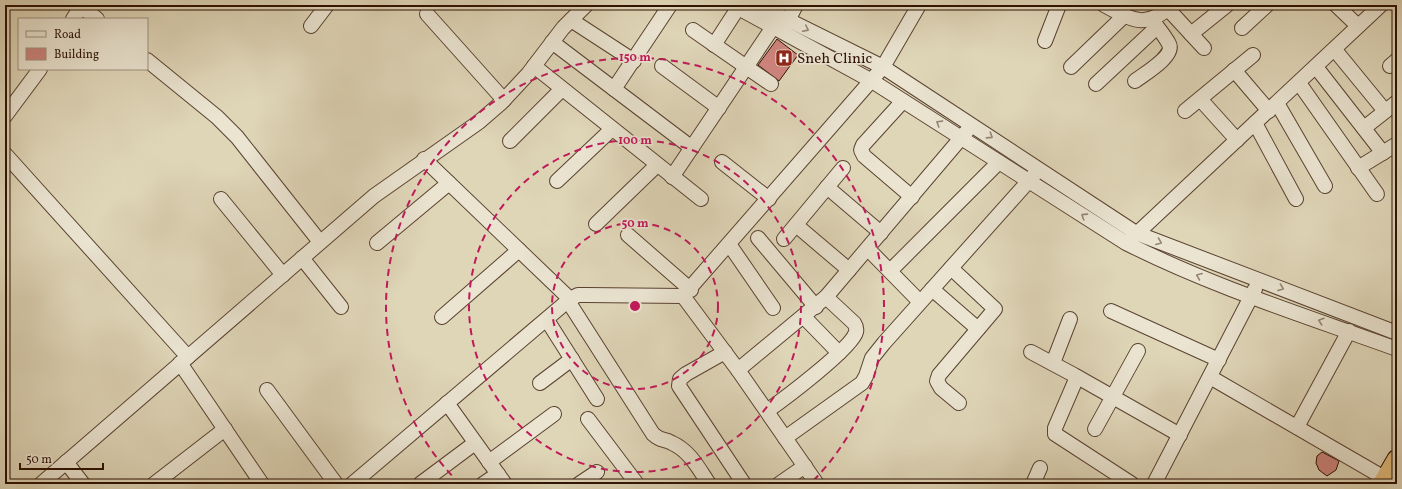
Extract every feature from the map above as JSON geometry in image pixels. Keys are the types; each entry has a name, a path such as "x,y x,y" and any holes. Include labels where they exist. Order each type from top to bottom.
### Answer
{"highway":[{"path":"1388,482 1397,460"}],"street":[{"path":"311,26 327,5"},
{"path":"41,484 374,196 424,159 479,122 504,100 534,66 552,42 586,5"},
{"path":"614,89 670,5"},
{"path":"758,5 781,26 872,80 1126,243 1164,262 1251,297 1397,349"},
{"path":"672,177 746,68 781,26 796,5"},
{"path":"352,484 569,300 586,294 687,293 883,67 919,5"},
{"path":"1045,41 1059,5"},
{"path":"1191,34 1227,5"},
{"path":"1242,28 1267,5"},
{"path":"1336,5 1358,26"},
{"path":"1126,243 1335,50 1381,5"},
{"path":"74,18 81,6 96,18"},
{"path":"714,45 736,6 781,26 883,67 1136,233 1397,333"},
{"path":"1096,84 1170,7 1204,48"},
{"path":"1071,67 1116,9 1142,21 1155,24 1170,44 1170,51 1166,57 1135,81"},
{"path":"427,14 504,100"},
{"path":"571,20 634,61"},
{"path":"693,30 771,84"},
{"path":"552,42 692,148"},
{"path":"1335,50 1386,111"},
{"path":"1185,111 1253,55"},
{"path":"148,61 217,116 237,137 320,242"},
{"path":"534,66 700,199"},
{"path":"662,66 719,108"},
{"path":"1316,66 1384,153"},
{"path":"5,116 39,70"},
{"path":"1234,70 1273,107 1326,186"},
{"path":"1299,83 1377,194"},
{"path":"510,141 562,89"},
{"path":"1200,99 1237,140"},
{"path":"903,100 863,145 861,150 864,156 912,197"},
{"path":"1364,128 1397,102"},
{"path":"1255,123 1296,200"},
{"path":"738,370 821,302 881,234 962,138 972,124"},
{"path":"557,181 612,130"},
{"path":"1358,168 1397,144"},
{"path":"5,154 184,360 225,429 262,484"},
{"path":"424,159 569,300 653,434 660,440 671,442 681,448 692,458 709,484"},
{"path":"722,162 769,198"},
{"path":"890,271 999,162"},
{"path":"596,224 657,165"},
{"path":"784,239 843,168"},
{"path":"785,438 862,383 872,358 920,302 1040,169"},
{"path":"378,243 449,183"},
{"path":"827,187 881,234"},
{"path":"221,199 283,275"},
{"path":"796,225 849,270"},
{"path":"628,235 687,293 725,352 817,484"},
{"path":"758,238 821,302 854,323 857,329 856,334 839,353 767,411"},
{"path":"729,244 773,308"},
{"path":"868,248 920,302"},
{"path":"442,317 519,250"},
{"path":"302,258 341,307"},
{"path":"951,268 995,309 939,375 937,381 941,388 959,403"},
{"path":"1154,484 1259,280"},
{"path":"932,289 978,329"},
{"path":"1111,311 1219,360"},
{"path":"804,317 839,353"},
{"path":"1052,363 1070,318"},
{"path":"547,320 597,399"},
{"path":"1297,427 1348,331"},
{"path":"1095,429 1138,351"},
{"path":"725,352 686,374 680,379 679,386 744,484"},
{"path":"1031,352 1180,435"},
{"path":"540,383 572,359"},
{"path":"1078,377 1055,428 1055,434 1132,484"},
{"path":"1210,377 1243,395 1388,482"},
{"path":"267,390 336,484"},
{"path":"447,404 501,479 483,484"},
{"path":"489,462 554,414"},
{"path":"588,419 637,484"},
{"path":"154,484 225,429"},
{"path":"420,484 475,443"},
{"path":"66,462 83,484"},
{"path":"780,484 805,466"},
{"path":"1033,484 1040,468"},
{"path":"579,484 597,472"}],"building":[{"path":"777,39 798,55 779,81 758,65"},
{"path":"1322,452 1339,461 1336,470 1327,476 1319,470 1316,463 1317,456"}],"place":[{"name":"Sneh Clinic","path":"784,58"}]}
